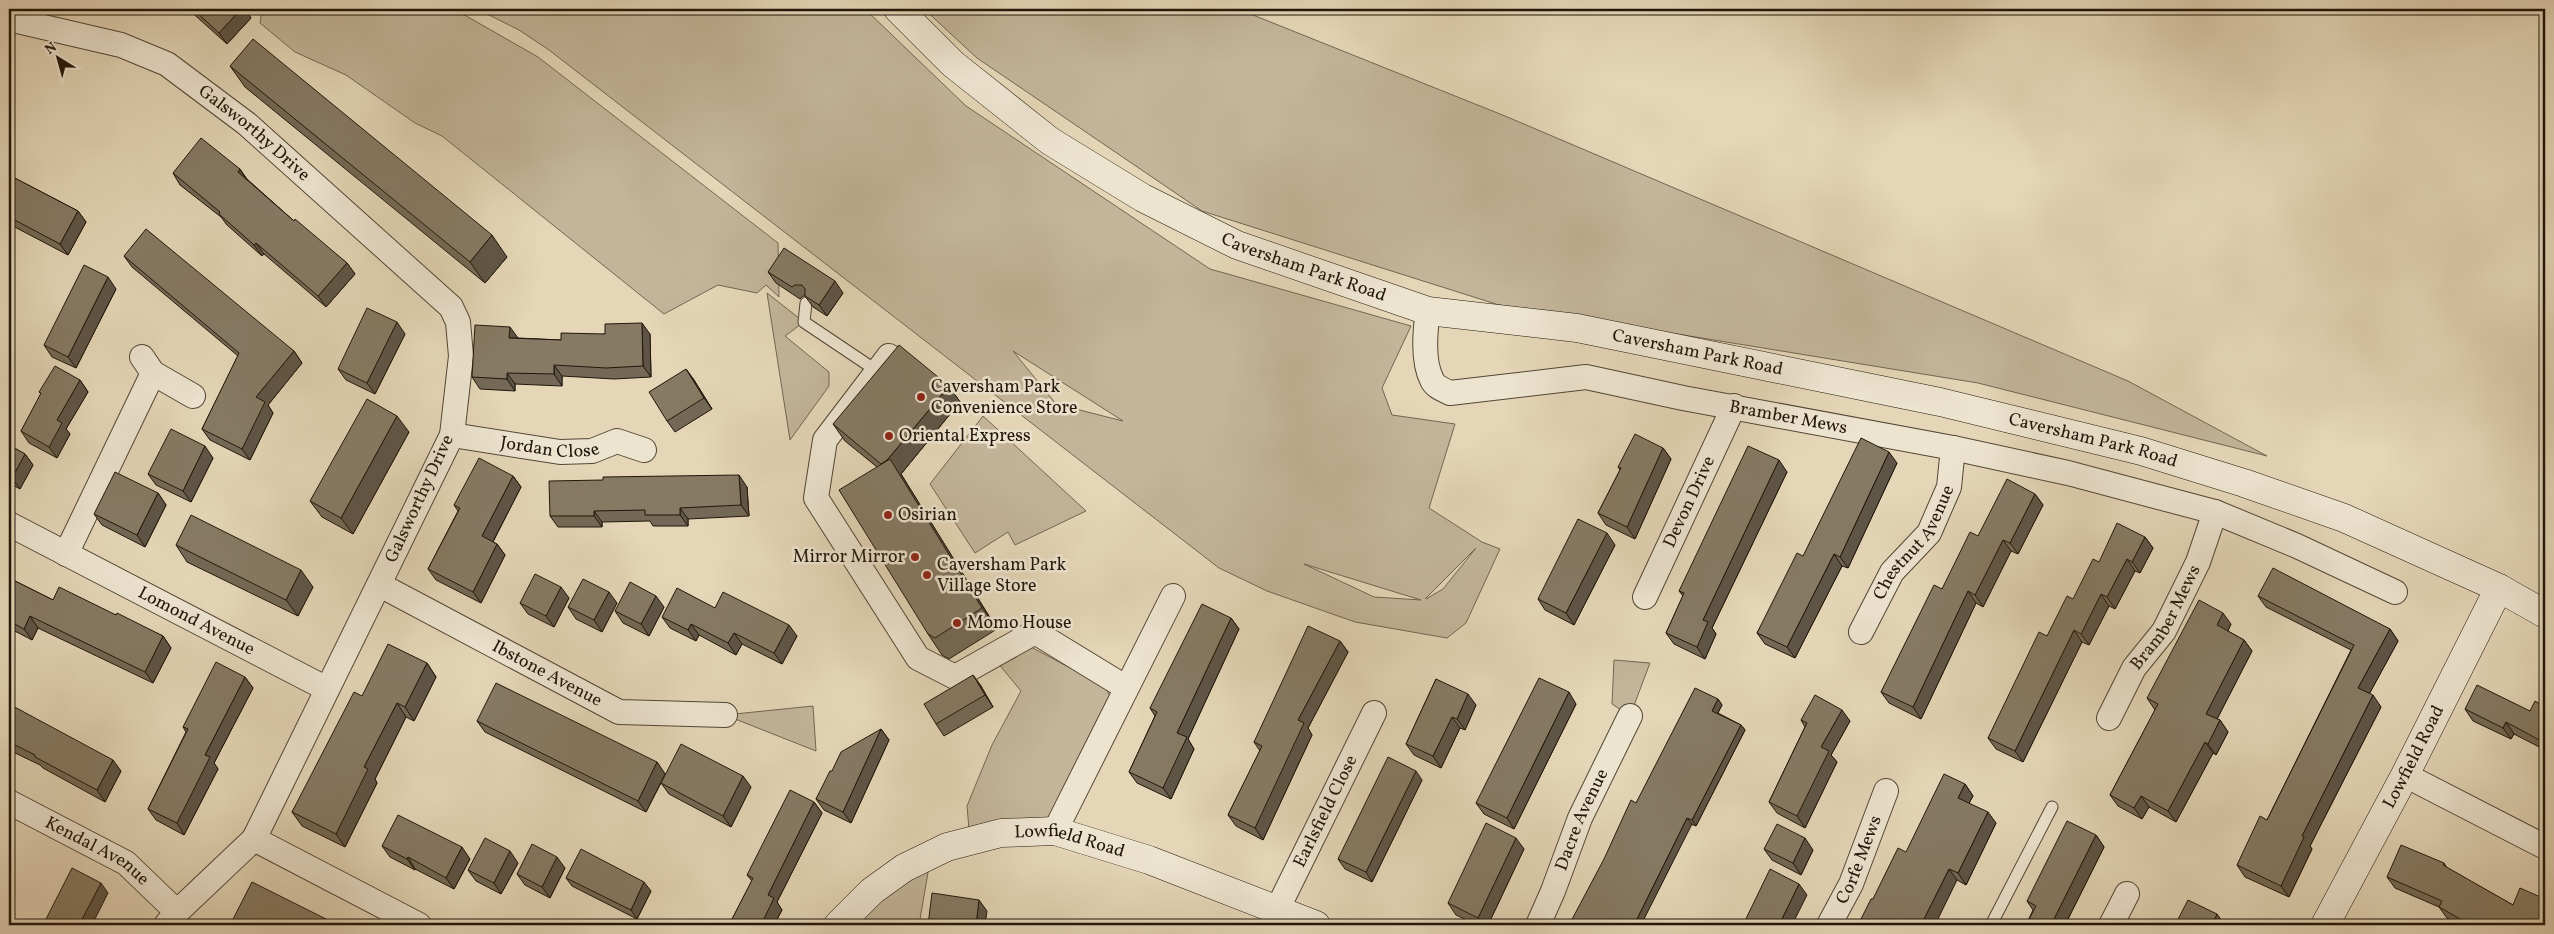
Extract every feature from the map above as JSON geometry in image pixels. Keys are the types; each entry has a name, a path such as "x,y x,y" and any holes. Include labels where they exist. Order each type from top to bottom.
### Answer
{"street":[{"name":"Caversham Park Road","path":"898,9 952,64 1050,140 1143,198 1237,245 1428,310 1577,328 1940,402 2141,451 2244,483 2344,518 2499,588 2545,614"},
{"name":"Galsworthy Drive","path":"9,19 121,45 167,64 248,124 445,301 451,307 458,322 461,356 452,435 380,585 254,838 171,918"},
{"name":"Bramber Mews","path":"1428,310 1425,327 1428,366 1432,382 1440,389 1450,393 1586,377 1953,448 2068,473 2215,512 2297,546 2395,592"},
{"path":"883,363 825,440 816,498 918,658 955,677 1035,632 1125,687"},
{"path":"66,554 147,365 193,396"},
{"name":"Devon Drive","path":"1645,597 1734,406"},
{"name":"Jordan Close","path":"452,435 560,452 592,451 617,441 644,450"},
{"name":"Chestnut Avenue","path":"1862,632 1892,572 1929,533 1949,488 1953,448"},
{"name":"Bramber Mews","path":"2109,718 2134,668 2168,622 2198,562 2215,512"},
{"name":"Lomond Avenue","path":"9,524 208,625 327,689"},
{"name":"Ibstone Avenue","path":"380,585 619,712 725,715"},
{"name":"Lowfield Road","path":"2325,925 2405,775 2499,588"},
{"path":"1055,831 1125,687 1173,596"},
{"name":"Earlsfield Close","path":"1277,910 1374,713"},
{"name":"Dacre Avenue","path":"1538,925 1553,891 1580,818 1630,716"},
{"path":"2405,775 2545,846"},
{"name":"Corfe Mews","path":"1830,925 1850,884 1886,791"},
{"name":"Kendal Avenue","path":"9,802 126,863 171,918"},
{"name":"Lowfield Road","path":"838,925 872,891 904,868 947,847 1001,832 1055,831 1149,860 1316,925"},
{"path":"254,838 419,925"},
{"path":"2111,925 2127,894"}],"lane":[{"path":"806,303 804,322 883,363"},
{"path":"1991,925 2052,807"}],"shaded area":[{"path":"262,9 447,9 461,13 538,57 778,243 779,297 766,285 757,293 718,285 664,314 442,136 415,123 346,75 295,52 260,23"},
{"path":"477,9 865,9 966,106 1210,269 1411,326 1382,388 1392,415 1455,424 1429,508 1482,542 1500,549 1466,623 1447,638 1355,622 1267,591 1219,568 549,50 519,30","holes":["1013,351 1123,421 1056,404","1476,548 1443,589 1426,598","1304,564 1421,600 1374,597"]},
{"path":"924,9 1238,9 1505,116 2128,381 2267,456 1978,383 1499,305 1202,211 977,58"},
{"path":"767,293 804,322 785,336 829,372 829,386 790,440"},
{"path":"983,416 1086,511 1015,545 1008,532 975,553 930,484"},
{"path":"1029,646 1104,686 1116,706 1055,831 970,841 967,806 992,745 1021,691 997,662"},
{"path":"1614,660 1650,663 1630,716 1612,704"},
{"path":"813,706 816,751 725,715"},
{"path":"931,855 919,925 846,925"}],"building":[{"path":"193,9 241,9 219,33"},
{"path":"253,39 492,235 470,262 230,66"},
{"path":"201,138 240,169 238,172 294,221 295,219 347,263 318,296 256,243 254,245 219,214 220,212 173,173"},
{"path":"9,175 78,211 60,244 9,217"},
{"path":"146,229 294,351 256,397 265,402 242,449 202,429 239,353 124,256"},
{"path":"784,248 835,281 819,305 805,296 805,289 802,285 792,287 768,272"},
{"path":"84,265 108,277 68,357 44,345"},
{"path":"367,308 397,322 367,383 338,369"},
{"path":"642,323 643,366 606,368 554,365 554,374 507,373 507,379 472,377 475,325 510,327 509,338 561,340 561,333 605,334 605,324"},
{"path":"899,345 949,386 887,460 881,464 833,424"},
{"path":"55,366 80,380 57,420 62,423 49,447 21,431 41,393 39,392"},
{"path":"686,369 704,398 667,421 649,392"},
{"path":"367,399 397,416 341,518 310,501"},
{"path":"171,429 205,446 183,491 148,474"},
{"path":"1635,434 1663,448 1627,527 1598,513 1621,468 1618,467"},
{"path":"1861,438 1889,452 1840,557 1834,554 1787,647 1757,633 1797,553 1803,556"},
{"path":"9,445 25,454 12,478 9,476"},
{"path":"1748,446 1779,460 1703,620 1708,622 1697,647 1666,633 1684,593 1679,591"},
{"path":"479,458 513,476 482,536 497,544 473,592 428,569 460,508 454,505"},
{"path":"890,459 982,608 935,638 928,634 839,490"},
{"path":"115,472 158,493 137,535 94,514"},
{"path":"739,475 741,505 680,508 680,515 645,515 645,510 594,511 594,516 550,516 549,481 603,480 603,477"},
{"path":"2007,479 2035,494 2010,543 2003,540 1975,595 1968,591 1913,707 1881,692 1934,585 1942,589 1970,532 1978,536"},
{"path":"191,515 301,570 286,600 176,545"},
{"path":"1578,519 1607,533 1566,613 1538,599"},
{"path":"2117,523 2145,537 2132,562 2127,559 2107,597 2101,594 2081,634 2074,630 2015,751 1988,738 2039,632 2047,636 2067,596 2073,599 2093,559 2099,562"},
{"path":"2273,568 2390,629 2358,688 2373,695 2302,836 2304,837 2281,886 2237,865 2260,816 2267,820 2354,645 2258,596"},
{"path":"535,574 561,587 546,616 520,603"},
{"path":"9,578 53,600 59,587 163,636 145,672 30,616 24,629 9,621"},
{"path":"583,579 609,592 594,620 568,607"},
{"path":"630,582 656,596 641,624 615,611"},
{"path":"677,588 715,608 723,592 789,625 774,653 734,633 728,643 691,624 688,630 662,617"},
{"path":"2199,600 2223,613 2217,625 2244,640 2206,714 2220,720 2208,744 2205,742 2168,811 2141,796 2134,808 2110,795 2158,704 2147,698"},
{"path":"1202,604 1231,618 1177,733 1187,737 1163,788 1129,772 1157,712 1150,708"},
{"path":"1308,626 1340,641 1298,720 1304,723 1255,828 1228,815 1262,746 1254,742"},
{"path":"388,644 427,663 405,707 397,703 364,767 368,769 336,834 292,812 354,692 362,696"},
{"path":"216,662 245,677 205,755 210,757 177,823 148,809 188,729 183,727"},
{"path":"973,675 985,695 936,724 924,704"},
{"path":"1539,678 1569,692 1507,818 1476,803"},
{"path":"1436,679 1468,694 1457,719 1452,717 1433,756 1406,744"},
{"path":"496,683 657,762 638,801 477,721"},
{"path":"2477,685 2530,711 2535,701 2545,707 2545,743 2506,722 2503,728 2465,709"},
{"path":"1695,688 1718,699 1712,711 1741,725 1692,820 1687,818 1634,925 1569,925 1604,859 1631,800 1636,803"},
{"path":"1815,695 1842,710 1821,747 1829,751 1797,816 1769,802 1807,723 1801,720"},
{"path":"9,704 113,760 97,790 9,742"},
{"path":"881,729 843,812 816,799 841,752"},
{"path":"681,744 743,776 723,816 661,783"},
{"path":"1388,757 1416,771 1366,872 1338,859"},
{"path":"1944,774 1965,784 1958,798 1988,812 1958,873 1949,869 1921,925 1858,925 1898,848 1906,852"},
{"path":"790,790 814,802 768,895 774,898 761,925 729,925 753,878 747,875"},
{"path":"398,815 462,847 446,878 408,857 407,859 382,846"},
{"path":"2067,821 2096,835 2051,925 2026,925 2036,906 2027,901"},
{"path":"1486,823 1516,838 1478,918 1448,903"},
{"path":"1777,824 1805,838 1793,863 1764,849"},
{"path":"485,838 510,851 494,883 468,870"},
{"path":"532,844 557,857 542,887 517,874"},
{"path":"2401,845 2444,863 2443,865 2513,905 2520,888 2545,899 2545,925 2503,925 2490,920 2487,925 2471,925 2439,907 2442,901 2387,877"},
{"path":"581,849 644,882 631,910 566,878"},
{"path":"72,868 101,883 79,925 43,925"},
{"path":"1770,869 1799,884 1779,925 1743,925"},
{"path":"252,882 338,925 230,925"},
{"path":"932,893 979,900 976,925 928,925"},
{"path":"2188,900 2217,914 2212,925 2175,925"}],"place":[{"name":"Caversham Park Convenience Store","path":"921,397"},
{"name":"Oriental Express","path":"889,436"},
{"name":"Osirian","path":"888,515"},
{"name":"Mirror Mirror","path":"915,557"},
{"name":"Caversham Park Village Store","path":"927,575"},
{"name":"Momo House","path":"957,623"}]}
